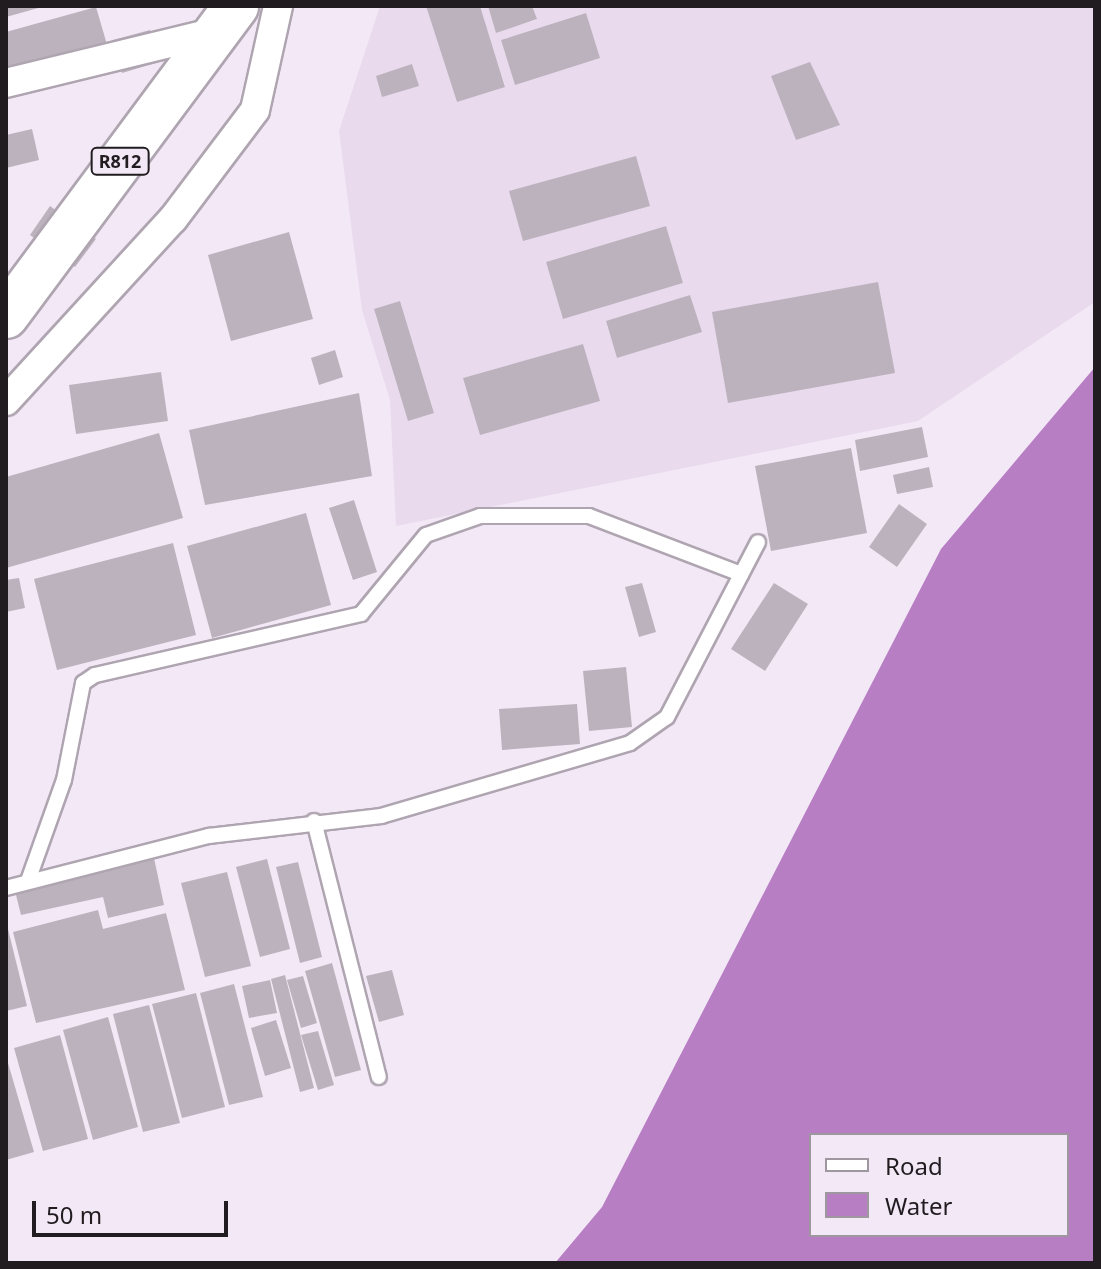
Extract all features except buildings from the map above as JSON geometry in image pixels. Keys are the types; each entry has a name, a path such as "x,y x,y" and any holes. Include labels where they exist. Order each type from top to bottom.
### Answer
{"main road":[{"name":"R812","path":"6,316 226,19"}],"street":[{"path":"6,401 173,219 255,110 278,6"},
{"path":"6,83 226,19"}],"lane":[{"path":"28,881 64,780 83,683 95,675 361,614 426,535 480,516 589,516 741,574"},
{"path":"6,888 209,836 314,821 381,816 630,743 667,717 758,542"},
{"path":"314,821 379,1077"}],"shaded area":[{"path":"380,6 426,6 457,102 505,86 480,6 488,6 497,32 536,20 532,6 1095,6 1095,302 918,421 396,526 390,400 362,310 339,131","holes":["586,13 515,85 501,40","666,226 683,283 563,319 546,262","690,295 701,332 617,358 606,322","400,301 434,412 408,420 374,310","583,344 599,400 464,378"]}],"water":[{"path":"1095,367 1095,1263 555,1263 602,1207 941,549"}]}
